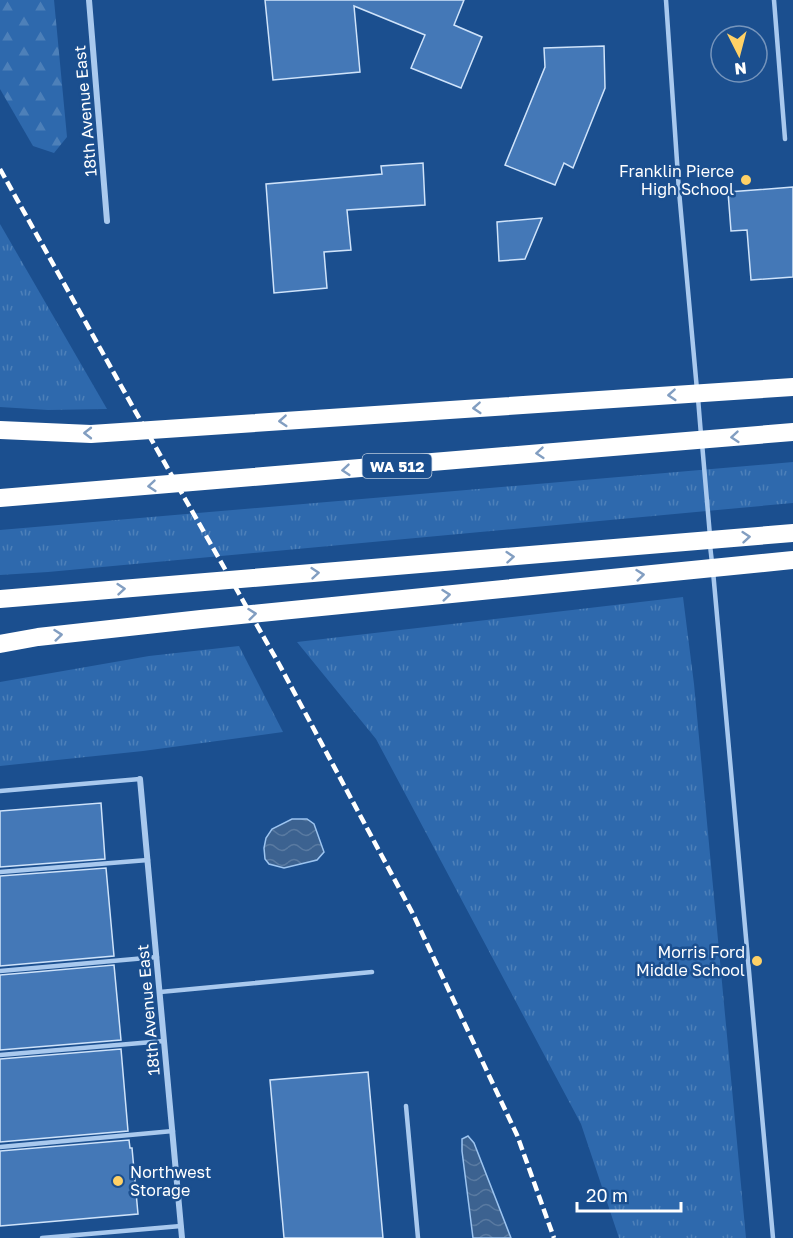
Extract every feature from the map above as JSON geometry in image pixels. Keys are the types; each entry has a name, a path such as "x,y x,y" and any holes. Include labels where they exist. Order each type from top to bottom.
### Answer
{"highway":[{"path":"0,430 91,434 793,387"},
{"name":"WA 512","path":"0,498 793,432"},
{"path":"0,599 793,533"},
{"path":"0,644 38,637 201,619 793,560"}],"street":[{"name":"18th Avenue East","path":"89,0 108,220"},
{"name":"18th Avenue East","path":"140,779 183,1238"}],"lane":[{"path":"666,0 679,191 774,1238"},
{"path":"774,0 785,140"},
{"path":"0,791 140,779"},
{"path":"0,872 148,860"},
{"path":"0,971 157,957"},
{"path":"160,992 372,972"},
{"path":"0,1055 164,1041"},
{"path":"406,1106 418,1238"},
{"path":"0,1147 173,1131"},
{"path":"42,1238 181,1226"}],"green space":[{"path":"0,0 54,0 67,137 54,153 33,146 0,89"},
{"path":"0,224 107,409 48,410 0,407"},
{"path":"793,462 793,503 0,575 0,530"},
{"path":"683,597 694,684 746,1238 619,1238 581,1124 376,739 297,642"},
{"path":"239,646 283,732 143,751 0,766 0,682 149,656"}],"water":[{"path":"292,819 307,819 314,824 324,852 317,860 284,868 269,864 265,859 266,838 272,829"},
{"path":"468,1136 474,1143 511,1238 473,1238 462,1151 462,1139"}],"building":[{"path":"265,0 464,0 454,25 482,37 461,88 411,68 425,35 354,6 360,72 273,80"},
{"path":"604,46 605,88 573,168 564,163 555,185 505,165 545,67 544,48"},
{"path":"423,163 425,205 347,210 351,250 324,252 327,288 274,293 266,184 382,174 381,166"},
{"path":"793,187 793,277 751,280 747,230 731,231 728,192"},
{"path":"542,218 525,259 499,261 497,222"},
{"path":"101,803 105,859 0,867 0,811"},
{"path":"106,868 114,956 0,966 0,876"},
{"path":"114,965 121,1040 0,1050 0,975"},
{"path":"121,1049 128,1131 0,1142 0,1059"},
{"path":"368,1072 383,1238 284,1238 270,1080"},
{"path":"129,1140 130,1148 132,1148 138,1214 0,1226 0,1151"}],"railway":[{"path":"0,169 279,664 413,914 517,1135 554,1238"}],"place":[{"name":"Franklin Pierce High School","path":"746,180"},
{"name":"Morris Ford Middle School","path":"757,961"},
{"name":"Northwest Storage","path":"118,1181"}]}
